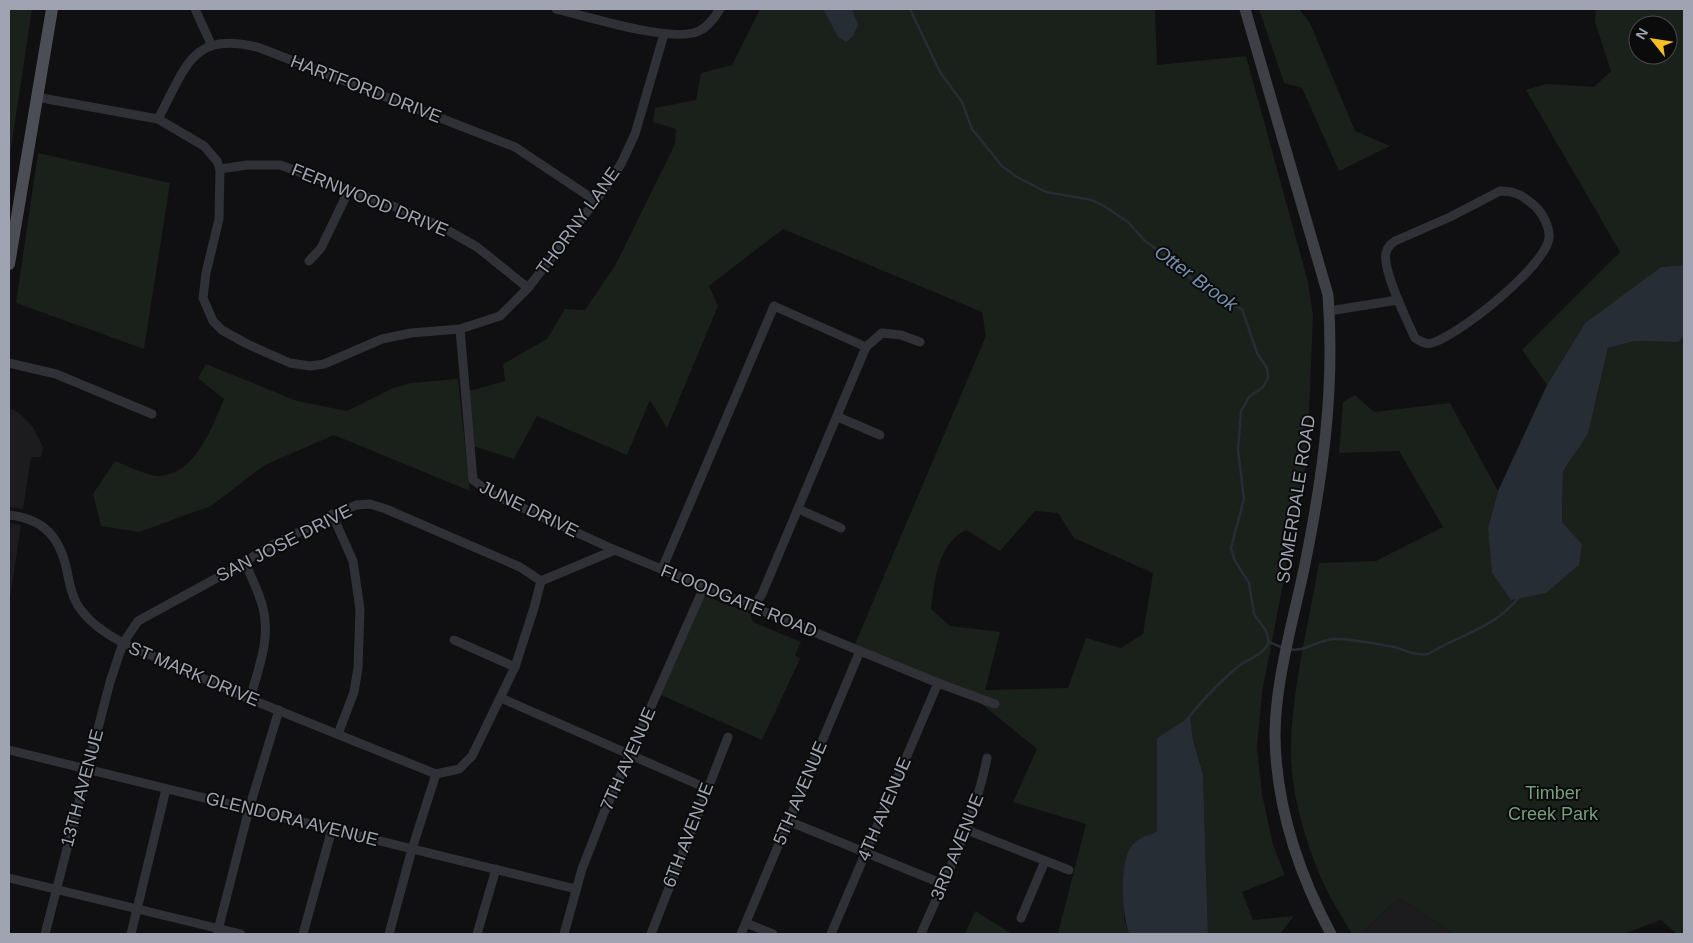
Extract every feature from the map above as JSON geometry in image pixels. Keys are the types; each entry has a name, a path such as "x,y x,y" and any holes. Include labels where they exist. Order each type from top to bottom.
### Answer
{"main road":[{"path":"9,264 52,9"},
{"name":"SOMERDALE ROAD","path":"1245,9 1321,265 1329,311 1331,338 1326,442 1309,542 1281,682 1275,734 1277,768 1290,834 1331,934"}],"street":[{"path":"158,119 193,58 202,48 211,44 195,9"},
{"path":"556,9 664,34 684,35 699,31 707,25 720,9"},
{"name":"THORNY LANE","path":"220,169 219,219 206,273 203,298 213,321 222,330 290,363 310,366 324,364 382,340 411,333 460,329 479,325 500,316 528,288 596,201 621,164 635,134 664,34"},
{"name":"HARTFORD DRIVE","path":"211,44 240,42 260,48 507,143 538,160 596,201"},
{"path":"36,97 158,119 204,146 217,161 220,169"},
{"name":"FERNWOOD DRIVE","path":"220,169 247,165 280,165 349,190 442,227 477,247 528,288"},
{"path":"309,261 321,248 349,190"},
{"path":"1512,191 1523,196 1539,209 1546,222 1549,238 1540,259 1512,288 1467,323 1433,343 1426,344 1415,338 1398,300 1385,254 1388,247 1395,241 1450,217 1500,192 1512,191"},
{"path":"1329,311 1398,300"},
{"path":"662,569 774,306 866,347"},
{"name":"JUNE DRIVE","path":"460,329 473,480 492,494 615,550"},
{"path":"753,607 762,594 866,347 882,333 901,335 920,342"},
{"path":"9,363 56,374 152,414"},
{"path":"838,417 880,435"},
{"name":"SAN JOSE DRIVE","path":"123,643 138,621 245,562 268,547 332,514 356,505 370,504 386,509 520,567 540,581"},
{"path":"798,509 841,528"},
{"path":"332,514 353,561 360,609 358,668 354,692 338,734"},
{"name":"ST MARK DRIVE","path":"9,515 23,516 55,537 62,552 76,603 86,616 103,632 123,643 250,698 436,774"},
{"path":"389,934 412,849 436,774 459,769 467,763 515,667 540,581 615,550"},
{"name":"FLOODGATE ROAD","path":"615,550 938,683 995,704"},
{"path":"245,562 263,608 266,626 265,646 250,698"},
{"name":"7TH AVENUE","path":"564,934 576,889 603,815 704,587"},
{"path":"454,640 515,667"},
{"name":"13TH AVENUE","path":"44,934 110,682 123,643"},
{"name":"5TH AVENUE","path":"741,934 860,651"},
{"name":"4TH AVENUE","path":"830,934 938,683"},
{"path":"501,698 706,788"},
{"path":"218,931 250,809 279,710"},
{"name":"6TH AVENUE","path":"652,934 706,788 728,737"},
{"name":"GLENDORA AVENUE","path":"9,750 576,889"},
{"name":"3RD AVENUE","path":"921,934 967,830 980,793 987,758"},
{"path":"131,934 166,789"},
{"path":"788,821 943,884"},
{"path":"303,934 332,829"},
{"path":"967,830 1069,870"},
{"path":"1021,918 1045,861"},
{"path":"477,934 496,869"},
{"path":"9,878 218,931 241,934"},
{"path":"746,923 773,934"}],"shaded area":[{"path":"823,9 852,9 858,25 853,36 846,42 838,37"},
{"path":"1684,265 1684,336 1678,342 1635,341 1608,348 1588,434 1563,471 1562,522 1582,544 1579,565 1546,593 1511,600 1492,573 1488,528 1498,491 1547,385 1585,323 1661,267"},
{"path":"9,408 18,412 33,427 43,447 41,457 31,457 23,509 9,507"},
{"path":"9,523 21,525 9,605"},
{"path":"1190,717 1193,740 1203,774 1208,934 1129,934 1123,901 1123,875 1128,852 1133,844 1157,831 1157,738"},
{"path":"1399,898 1455,934 1360,934"}],"green space":[{"path":"9,9 32,9 9,162"},
{"path":"760,9 1155,9 1157,65 1246,56 1308,282 1313,315 1307,460 1262,693 1257,747 1262,794 1273,845 1285,875 1242,892 1253,920 1294,916 1280,934 1208,934 1203,774 1193,740 1190,718 1157,738 1157,831 1133,843 1124,919 1129,934 1051,934 1058,933 1086,824 1013,802 1037,749 978,701 852,651 986,336 982,312 783,229 709,286 718,306 667,428 650,400 627,455 537,416 514,459 470,445 466,392 505,381 503,364 547,339 565,309 585,310 616,264 675,144 676,129 653,122 655,108 696,100 701,73 732,65","holes":["1035,511 1058,513 1074,538 1153,573 1143,634 1121,648 1086,638 1068,688 985,690 1000,632 950,626 931,609 936,575 943,554 956,537 966,530 1000,551"]},
{"path":"1259,9 1299,9 1310,23 1355,131 1390,146 1339,171 1302,88 1284,83"},
{"path":"1596,9 1684,9 1684,265 1661,267 1585,323 1547,385 1522,350 1620,252 1526,90 1546,84 1594,87 1611,71 1595,22"},
{"path":"38,153 170,183 144,349 16,303"},
{"name":"Timber Creek Park","path":"1684,336 1684,934 1677,934 1661,920 1623,934 1455,934 1399,898 1360,934 1352,934 1327,891 1311,852 1300,816 1291,761 1292,721 1295,698 1319,563 1376,561 1443,527 1399,451 1339,453 1343,402 1355,395 1374,412 1450,403 1498,491 1488,528 1582,544 1562,522 1563,471 1588,434 1608,348 1635,341 1677,342"},
{"path":"206,364 297,401 347,411 393,388 411,383 458,379 470,491 334,435 265,465 211,506 139,532 101,526 93,494 115,461 144,473 160,476 173,473 184,467 201,447 224,399 198,378"},
{"path":"705,596 750,613 753,622 801,642 795,655 800,659 762,740 661,695"},
{"path":"975,911 1012,934 965,934"}],"waterway":[{"name":"Otter Brook","path":"910,9 940,72 962,102 972,129 1002,166 1017,177 1046,192 1092,200 1104,206 1128,222 1145,241 1173,261 1193,281 1215,297 1242,309 1257,353 1267,368 1268,378 1263,387 1249,397 1241,411 1238,450 1244,499 1231,548 1235,561 1249,583 1254,614 1266,631 1269,642"},
{"path":"1289,649 1306,648 1323,641 1343,639 1428,654 1489,623 1500,616 1520,596"},
{"path":"1269,642 1283,648"},
{"path":"1186,721 1222,681 1239,666 1263,651 1269,642"}]}
